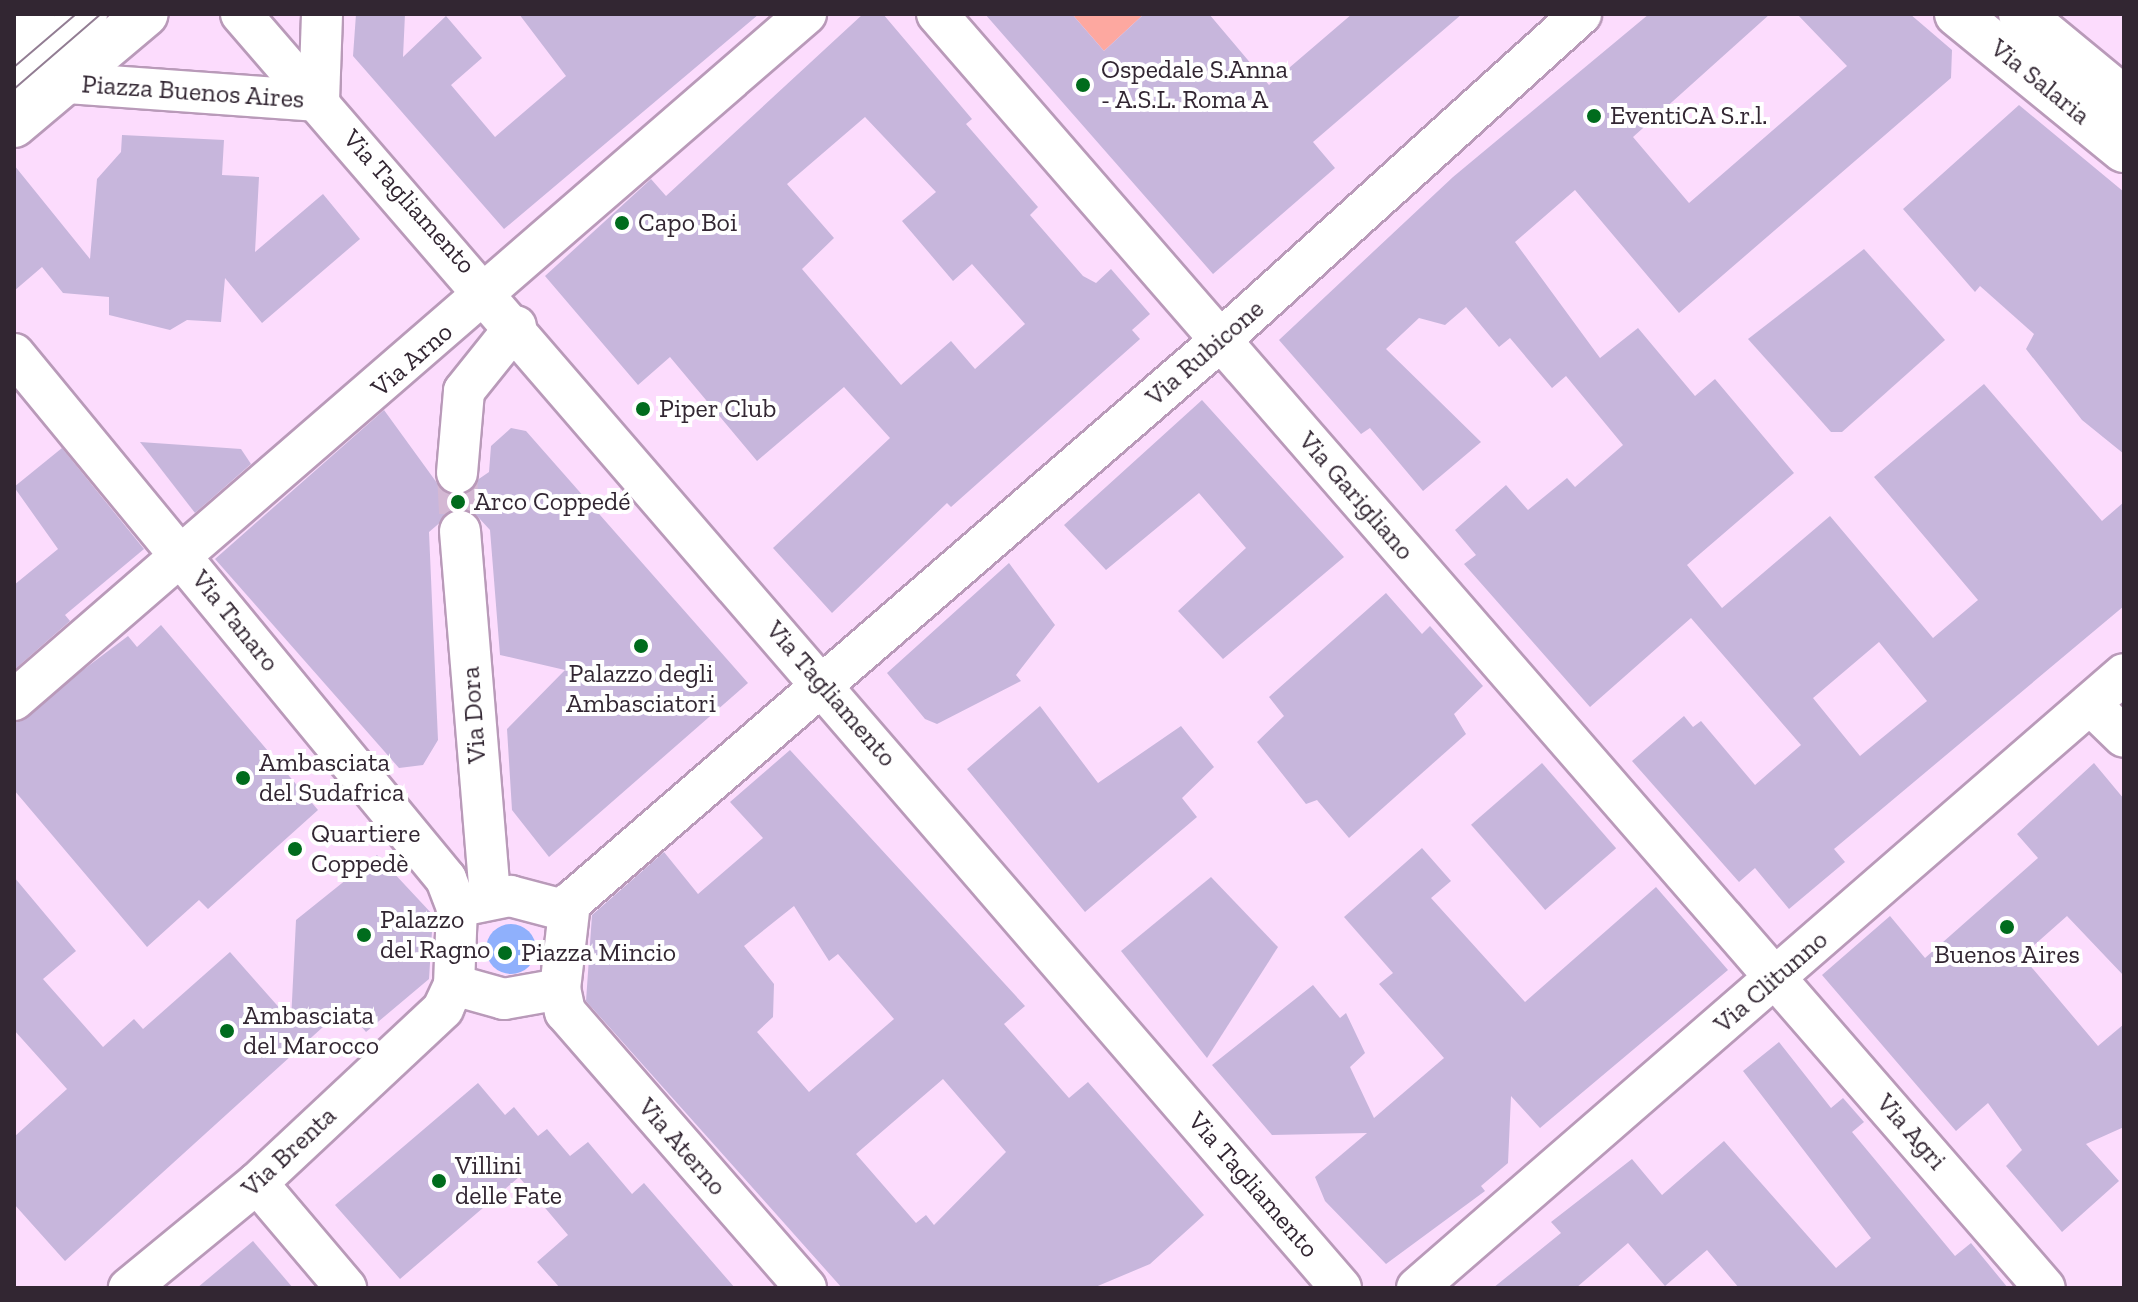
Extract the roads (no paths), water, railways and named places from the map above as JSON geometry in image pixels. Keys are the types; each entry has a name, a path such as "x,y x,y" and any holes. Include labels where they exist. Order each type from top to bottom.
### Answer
{"main road":[{"path":"14,125 146,14"},
{"name":"Via Salaria","path":"1957,14 2124,150"},
{"name":"Via Salaria","path":"2021,14 2124,99"}],"street":[{"path":"14,78 87,14"},
{"name":"Piazza Buenos Aires","path":"241,14 319,101"},
{"name":"Piazza Buenos Aires","path":"319,101 322,14"},
{"name":"Via Arno","path":"14,700 180,553 489,293 806,14"},
{"name":"Via Garigliano","path":"937,14 1778,976"},
{"name":"Via Rubicone","path":"821,683 1220,341 1581,14"},
{"name":"Piazza Buenos Aires","path":"67,83 319,101"},
{"name":"Via Tagliamento","path":"319,101 489,293 1341,1288"},
{"path":"457,473 464,391 516,326"},
{"name":"Via Tanaro","path":"14,354 467,898"},
{"name":"Via Dora","path":"460,531 467,898"},
{"name":"Via Clitunno","path":"1417,1288 2124,674"},
{"path":"571,903 528,898 467,898 448,997 504,999 561,996 571,903 821,683"},
{"path":"2090,704 2124,737"},
{"name":"Via Agri","path":"1778,976 2045,1288"},
{"name":"Via Aterno","path":"561,996 806,1288"},
{"name":"Via Brenta","path":"129,1288 257,1183 448,997"},
{"path":"257,1183 346,1288"}],"water":[{"path":"511,924 529,931 536,949 529,967 511,974 493,967 486,949 493,931"}],"tunnel":[{"path":"457,473 460,531"}],"tram line":[{"path":"14,67 76,14"},
{"path":"14,89 101,14"}],"place":[{"name":"Ospedale S.Anna - A.S.L. Roma A","path":"1083,85"},
{"name":"EventiCA S.r.l.","path":"1594,116"},
{"name":"Capo Boi","path":"622,223"},
{"name":"Piper Club","path":"643,409"},
{"name":"Arco Coppedé","path":"458,502"},
{"name":"Palazzo degli Ambasciatori","path":"641,646"},
{"name":"Ambasciata del Sudafrica","path":"243,778"},
{"name":"Quartiere Coppedè","path":"295,849"},
{"name":"Buenos Aires","path":"2007,927"},
{"name":"Palazzo del Ragno","path":"364,935"},
{"name":"Piazza Mincio","path":"505,953"},
{"name":"Ambasciata del Marocco","path":"227,1031"},
{"name":"Villini delle Fate","path":"439,1181"}]}
